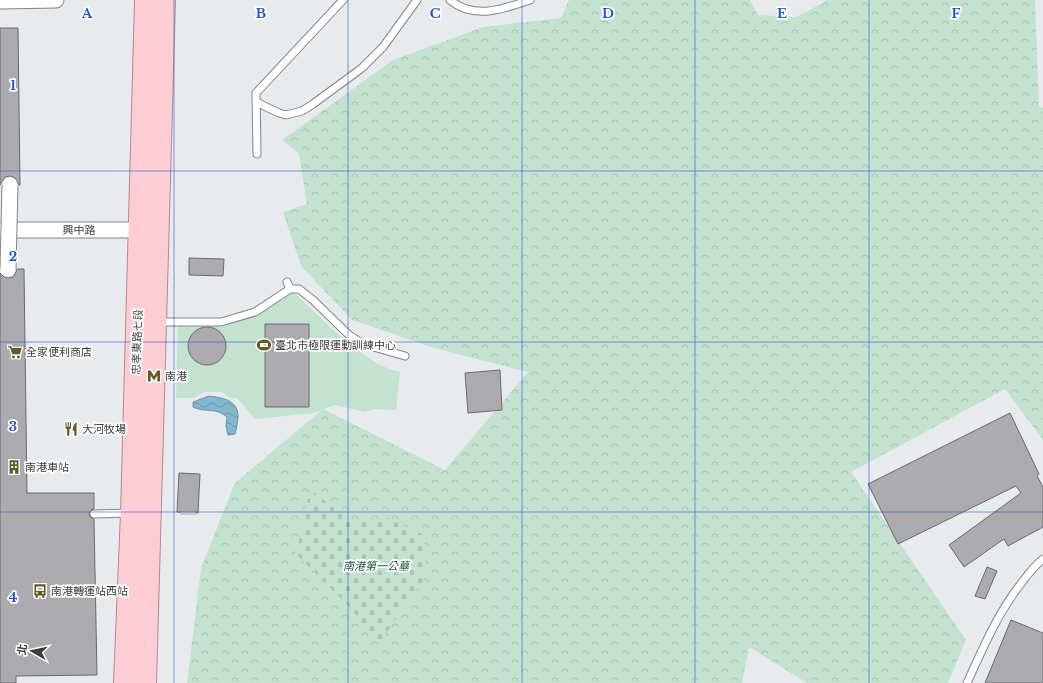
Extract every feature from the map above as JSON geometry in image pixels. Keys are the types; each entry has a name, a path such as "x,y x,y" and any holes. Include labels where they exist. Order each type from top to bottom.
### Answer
{"main road":[{"name":"忠孝東路七段","path":"145,683 155,322 149,230 146,0"},
{"name":"忠孝東路七段","path":"125,683 132,514 164,0"}],"street":[{"path":"0,1 56,0"},
{"path":"8,269 10,185"},
{"name":"興中路","path":"0,230 149,230"}],"lane":[{"path":"258,154 256,93 343,0"},
{"path":"256,102 286,115 302,111 362,68 383,47 417,0"},
{"path":"450,0 462,8 476,11 502,10 530,0"},
{"path":"155,322 221,322 255,312 289,285 299,289 313,300 349,335 363,344 405,356"},
{"path":"94,514 132,514"},
{"path":"967,683 987,637 1011,595 1036,564 1043,559"}],"green space":[{"path":"569,0 750,0 758,15 796,17 826,0 1035,0 1039,106 1043,108 1043,440 1005,389 851,472 966,640 948,683 807,683 749,647 742,683 187,683 201,568 235,483 323,409 445,470 528,372 434,348 352,320 301,266 283,212 307,204 299,154 282,140 393,60 483,27 561,18"},
{"name":"臺北市極限運動訓練中心","path":"290,289 327,324 357,349 386,368 400,372 396,410 374,409 365,412 335,405 314,413 255,419 237,398 229,398 222,392 204,392 194,398 176,398 178,322 221,322 255,312"},
{"name":"南港第一公墓","path":"310,490 353,521 388,518 425,536 425,577 379,643 346,603 296,554"}],"water":[{"path":"209,396 225,399 236,407 238,418 235,434 228,435 226,426 227,417 223,414 193,407 193,402"}],"building":[{"path":"0,28 18,28 20,185 15,178 10,176 5,177 0,185"},
{"path":"189,258 224,259 223,276 189,275"},
{"name":"南港車站","path":"17,269 24,269 27,493 94,493 94,509 91,510 89,514 90,517 94,519 97,675 16,676 16,683 0,683 0,273 4,277 13,277"},
{"path":"265,324 309,324 309,407 265,407"},
{"path":"203,327 211,327 221,332 225,339 225,353 221,360 211,365 203,365 193,360 191,357 188,350 188,342 193,332 196,330"},
{"path":"500,370 502,410 468,413 465,373"},
{"path":"1010,413 1039,474 1037,476 1043,487 1043,527 1008,546 1004,539 964,567 949,545 1021,493 1016,486 898,544 868,484"},
{"path":"179,473 200,474 198,513 177,512"},
{"path":"987,567 997,571 985,599 975,596"},
{"path":"1011,620 1043,633 1043,683 985,683"}],"place":[{"name":"臺北市極限運動訓練中心","path":"264,345"},
{"name":"全家便利商店","path":"15,352"},
{"name":"南港","path":"154,376"},
{"name":"大河牧場","path":"71,429"},
{"name":"南港車站","path":"14,467"},
{"name":"南港轉運站西站","path":"40,591"}]}
